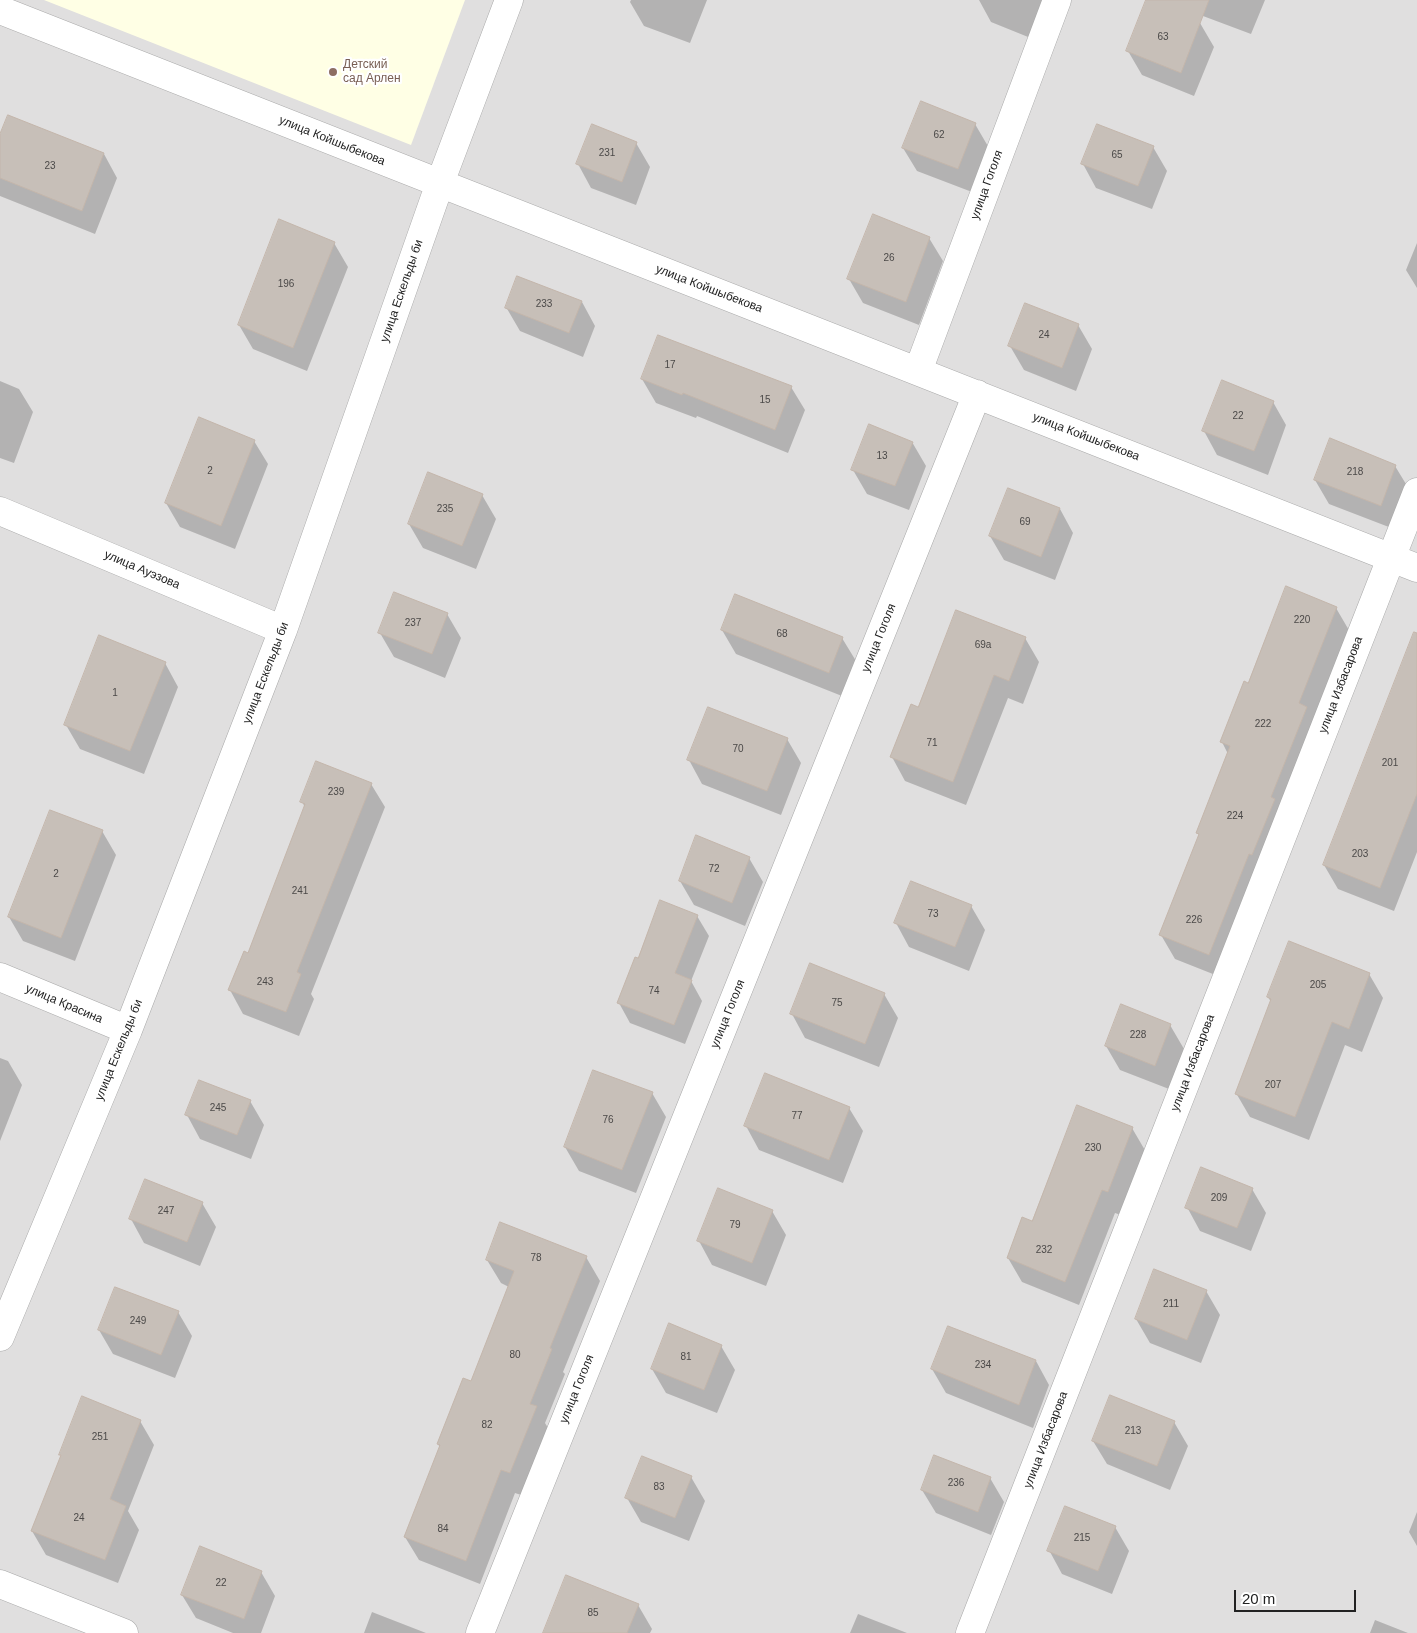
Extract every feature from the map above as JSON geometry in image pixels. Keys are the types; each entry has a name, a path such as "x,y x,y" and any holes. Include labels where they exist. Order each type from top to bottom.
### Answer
{"street":[{"name":"улица Ескельды би","path":"0,1337 128,1030 283,630 440,184 510,0"},
{"name":"улица Гоголя","path":"918,371 1056,0"},
{"name":"улица Койшыбекова","path":"0,10 1417,568"},
{"name":"улица Гоголя","path":"480,1633 977,394"},
{"name":"улица Избасарова","path":"970,1633 1417,492"},
{"name":"улица Ауэзова","path":"0,511 283,630"},
{"name":"улица Красина","path":"0,977 128,1030"},
{"path":"0,1584 124,1633"}],"shaded area":[{"path":"0,0 1417,0 1417,1633 0,1633"},
{"name":"Детский сад Арлен","path":"44,0 465,0 411,145"}],"building":[{"path":"1146,0 1209,0 1181,73 1126,51"},
{"path":"921,101 976,123 958,169 902,148"},
{"path":"8,115 104,153 82,211 0,178 0,134"},
{"path":"592,124 637,142 622,182 576,164"},
{"path":"1097,124 1154,146 1138,186 1081,164"},
{"path":"873,214 930,237 906,302 847,279"},
{"path":"279,219 335,242 293,348 238,325"},
{"path":"517,276 582,301 569,333 505,308"},
{"path":"1025,303 1079,324 1062,368 1008,346"},
{"path":"658,335 792,386 775,430 683,393 682,395 641,379"},
{"path":"1222,380 1274,401 1254,451 1202,431"},
{"path":"199,417 255,440 221,526 165,503"},
{"path":"869,424 913,442 895,486 851,470"},
{"path":"1330,438 1396,465 1381,506 1314,480"},
{"path":"428,472 483,494 462,546 408,524"},
{"path":"1008,488 1060,508 1041,557 989,536"},
{"path":"1286,586 1337,607 1299,703 1307,707 1271,797 1275,799 1252,855 1249,854 1209,955 1159,935 1199,834 1196,833 1230,746 1220,742 1244,681 1248,683"},
{"path":"394,592 448,613 432,654 378,633"},
{"path":"735,594 843,637 829,673 721,630"},
{"path":"956,610 1026,637 1009,681 994,675 953,782 890,757 911,704 918,707"},
{"path":"1414,632 1417,633 1417,794 1380,888 1323,865"},
{"path":"99,635 166,662 130,751 64,725"},
{"path":"708,707 788,738 767,791 687,760"},
{"path":"316,761 372,783 297,972 301,974 286,1012 228,990 244,951 248,953 305,804 300,802"},
{"path":"50,810 103,830 61,938 8,917"},
{"path":"696,835 750,857 732,903 679,881"},
{"path":"911,881 972,905 955,947 894,923"},
{"path":"660,900 698,915 675,973 692,980 674,1025 617,1003 635,957 638,958"},
{"path":"1289,941 1370,973 1349,1029 1332,1022 1295,1117 1235,1094 1271,999 1267,997"},
{"path":"810,963 885,993 865,1044 790,1014"},
{"path":"1121,1004 1171,1024 1155,1066 1105,1046"},
{"path":"593,1070 653,1092 622,1170 564,1147"},
{"path":"765,1073 850,1107 829,1160 744,1126"},
{"path":"199,1080 251,1100 237,1135 185,1115"},
{"path":"1077,1105 1133,1127 1108,1192 1102,1190 1065,1282 1007,1258 1022,1217 1032,1221"},
{"path":"1201,1167 1253,1188 1237,1228 1185,1208"},
{"path":"145,1179 203,1202 187,1242 129,1219"},
{"path":"718,1188 773,1210 752,1263 697,1241"},
{"path":"500,1222 587,1256 530,1404 537,1406 510,1473 501,1470 466,1561 404,1537 440,1445 437,1444 463,1378 471,1381 514,1271 486,1260"},
{"path":"1154,1269 1207,1290 1187,1340 1135,1319"},
{"path":"115,1287 179,1311 161,1355 98,1330"},
{"path":"669,1323 722,1345 704,1390 651,1369"},
{"path":"948,1326 1036,1360 1019,1405 931,1369"},
{"path":"1110,1395 1175,1421 1157,1466 1092,1441"},
{"path":"82,1396 141,1420 110,1499 126,1506 105,1560 31,1531"},
{"path":"934,1455 991,1477 978,1512 921,1490"},
{"path":"642,1456 692,1476 675,1518 625,1498"},
{"path":"1065,1506 1116,1526 1098,1571 1047,1551"},
{"path":"200,1546 262,1571 244,1619 181,1595"},
{"path":"566,1575 639,1604 627,1633 543,1633"}],"place":[{"name":"Детский сад Арлен","path":"333,72"}]}
